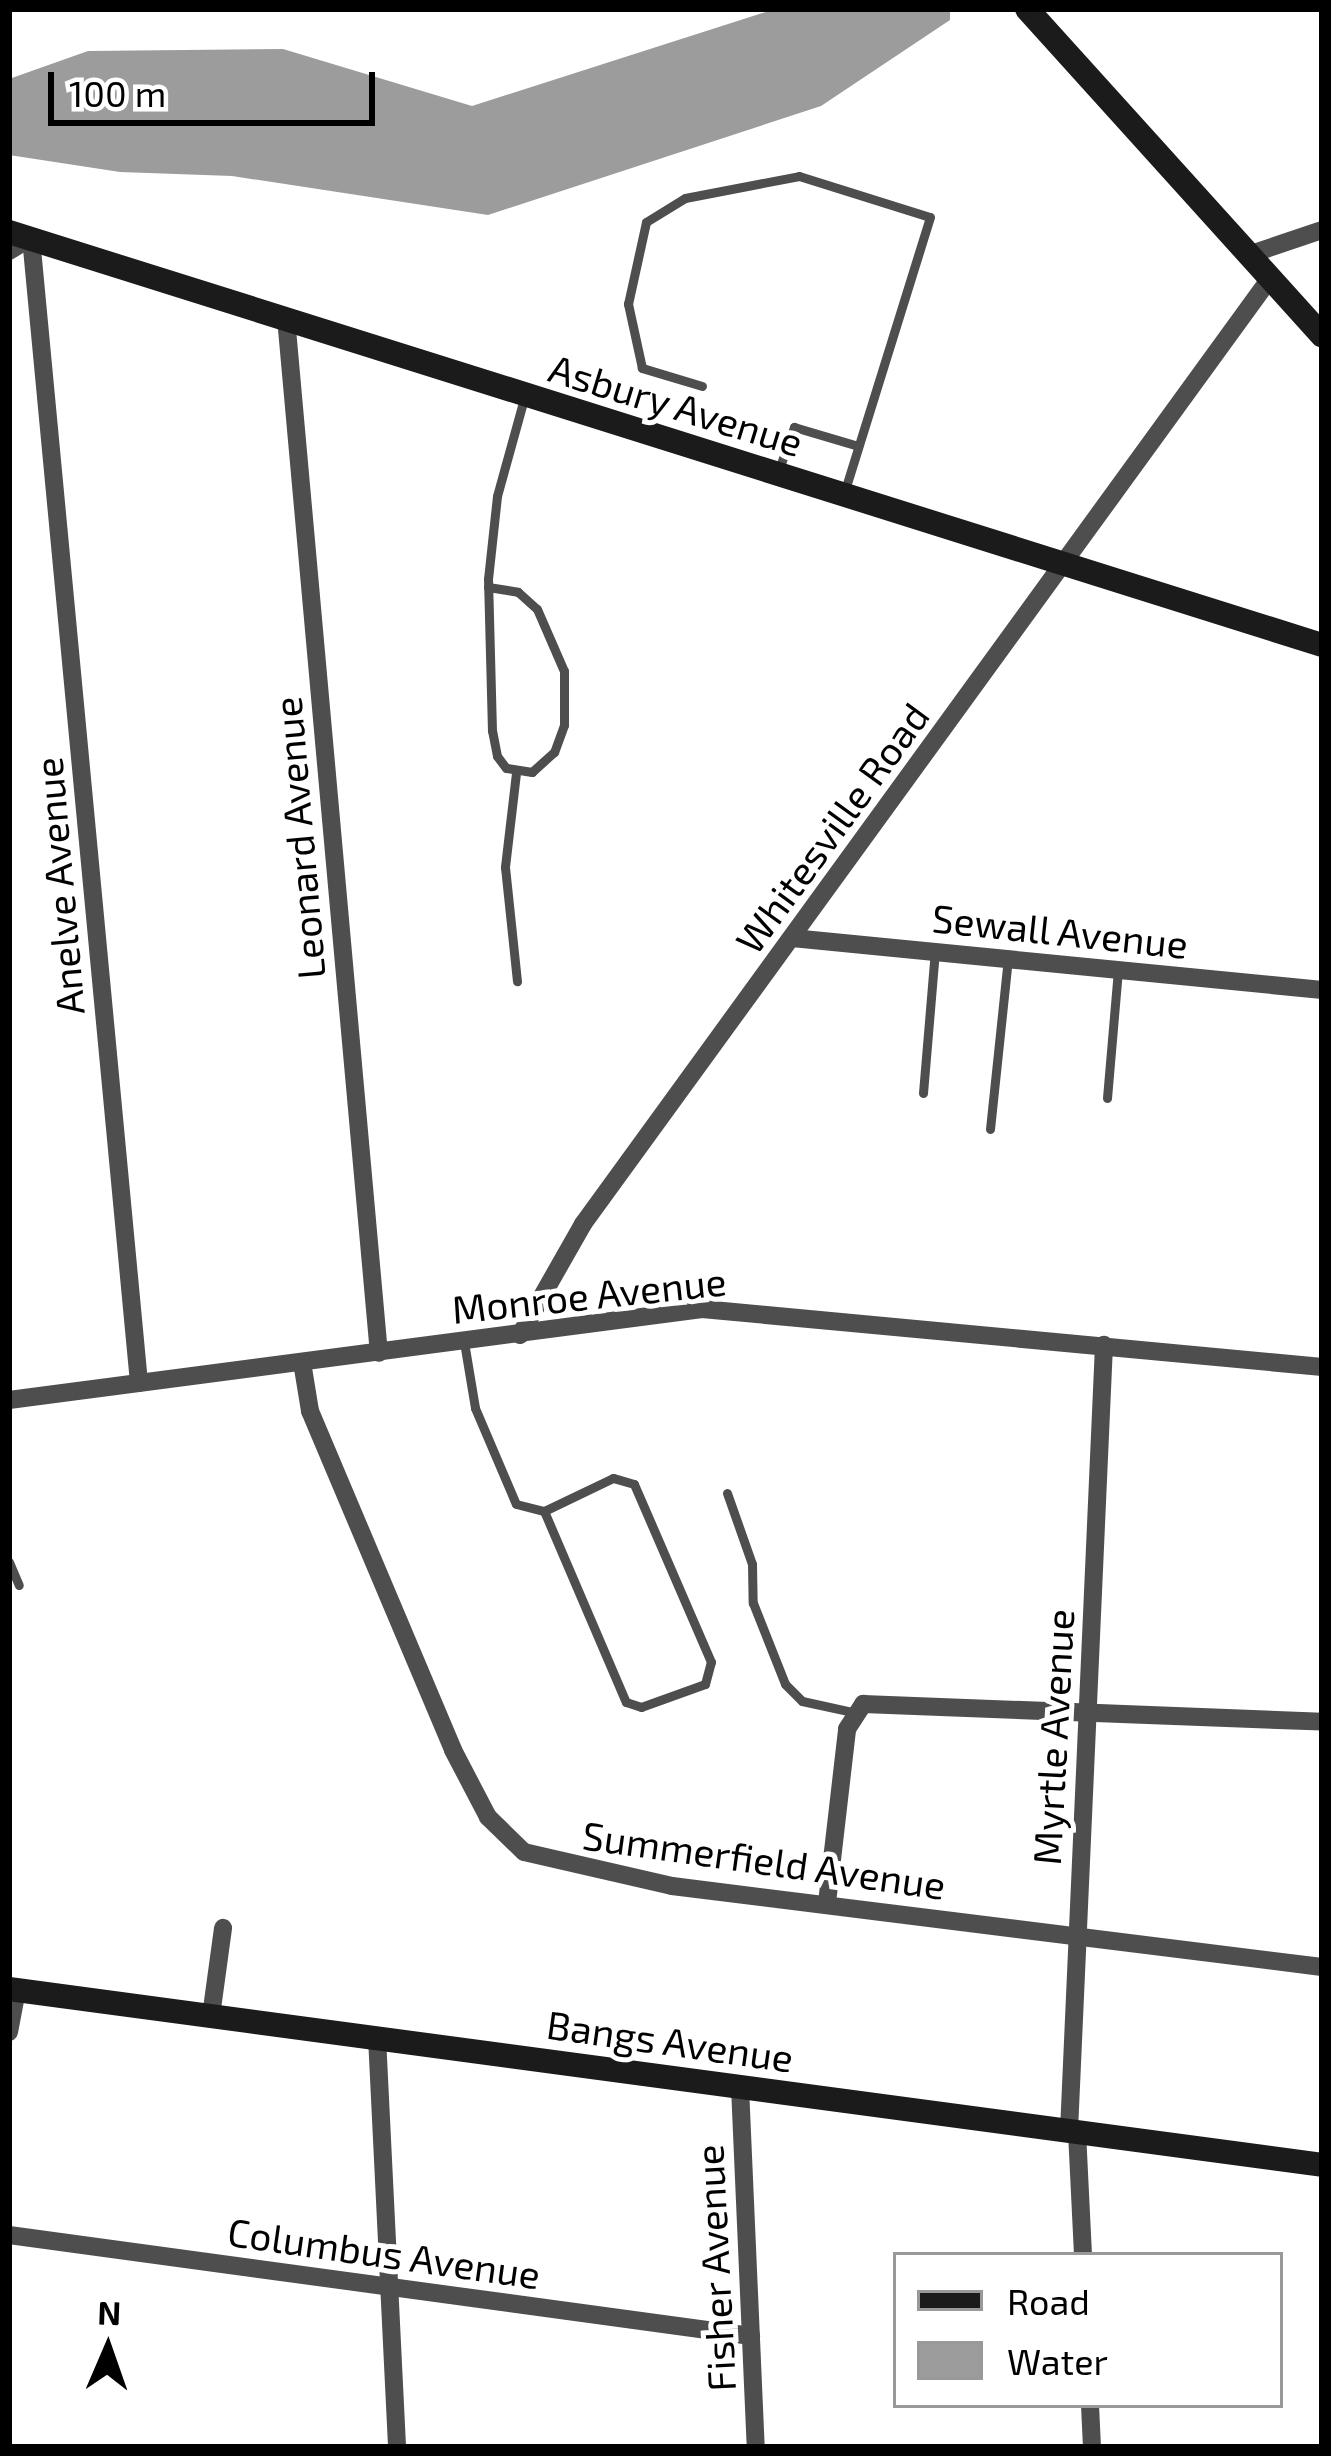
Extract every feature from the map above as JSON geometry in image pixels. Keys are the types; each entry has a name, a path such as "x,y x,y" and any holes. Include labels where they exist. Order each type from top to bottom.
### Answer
{"street":[{"path":"1039,13 1322,336"},
{"path":"1251,254 1322,230"},
{"name":"Asbury Avenue","path":"16,240 286,318 1322,645"},
{"name":"Anelve Avenue","path":"16,240 139,1383"},
{"name":"Whitesville Road","path":"520,1335 583,1224 1271,277"},
{"name":"Leonard Avenue","path":"286,318 379,1353"},
{"name":"Sewall Avenue","path":"792,938 1322,990"},
{"name":"Monroe Avenue","path":"9,1400 735,1309 1322,1367"},
{"name":"Myrtle Avenue","path":"1083,2252 1073,2132 1076,1935 1104,1345"},
{"name":"Summerfield Avenue","path":"302,1362 310,1412 454,1750 508,1839 552,1864 1322,1967"},
{"path":"827,1903 852,1712 876,1705 1322,1722"},
{"path":"211,2016 224,1928"},
{"path":"9,2032 13,1989"},
{"name":"Bangs Avenue","path":"13,1989 1322,2165"},
{"path":"377,2037 397,2447"},
{"name":"Fisher Avenue","path":"740,2087 757,2447"},
{"name":"Columbus Avenue","path":"9,2235 751,2336"},
{"path":"1090,2408 1092,2447"}],"lane":[{"path":"702,386 642,368 628,304 646,222 685,198 799,176 930,217 843,495"},
{"path":"488,587 518,592 536,609 564,671 567,700 554,752 532,772 516,772 497,755 492,731 488,587 497,496 525,395"},
{"path":"778,475 794,427 858,446"},
{"path":"516,772 505,867 517,981"},
{"path":"923,1093 935,951"},
{"path":"990,1129 1008,958"},
{"path":"1107,1098 1118,969"},
{"path":"464,1342 475,1408 517,1504 544,1510 613,1478 634,1484 711,1662 705,1684 640,1706 626,1702 544,1510"},
{"path":"727,1492 752,1564 754,1604 785,1684 802,1700 852,1712"},
{"path":"9,1562 19,1585"}],"water":[{"path":"775,9 950,9 950,20 821,106 488,215 232,176 120,172 9,155 9,79 88,51 283,49 472,106"}]}
